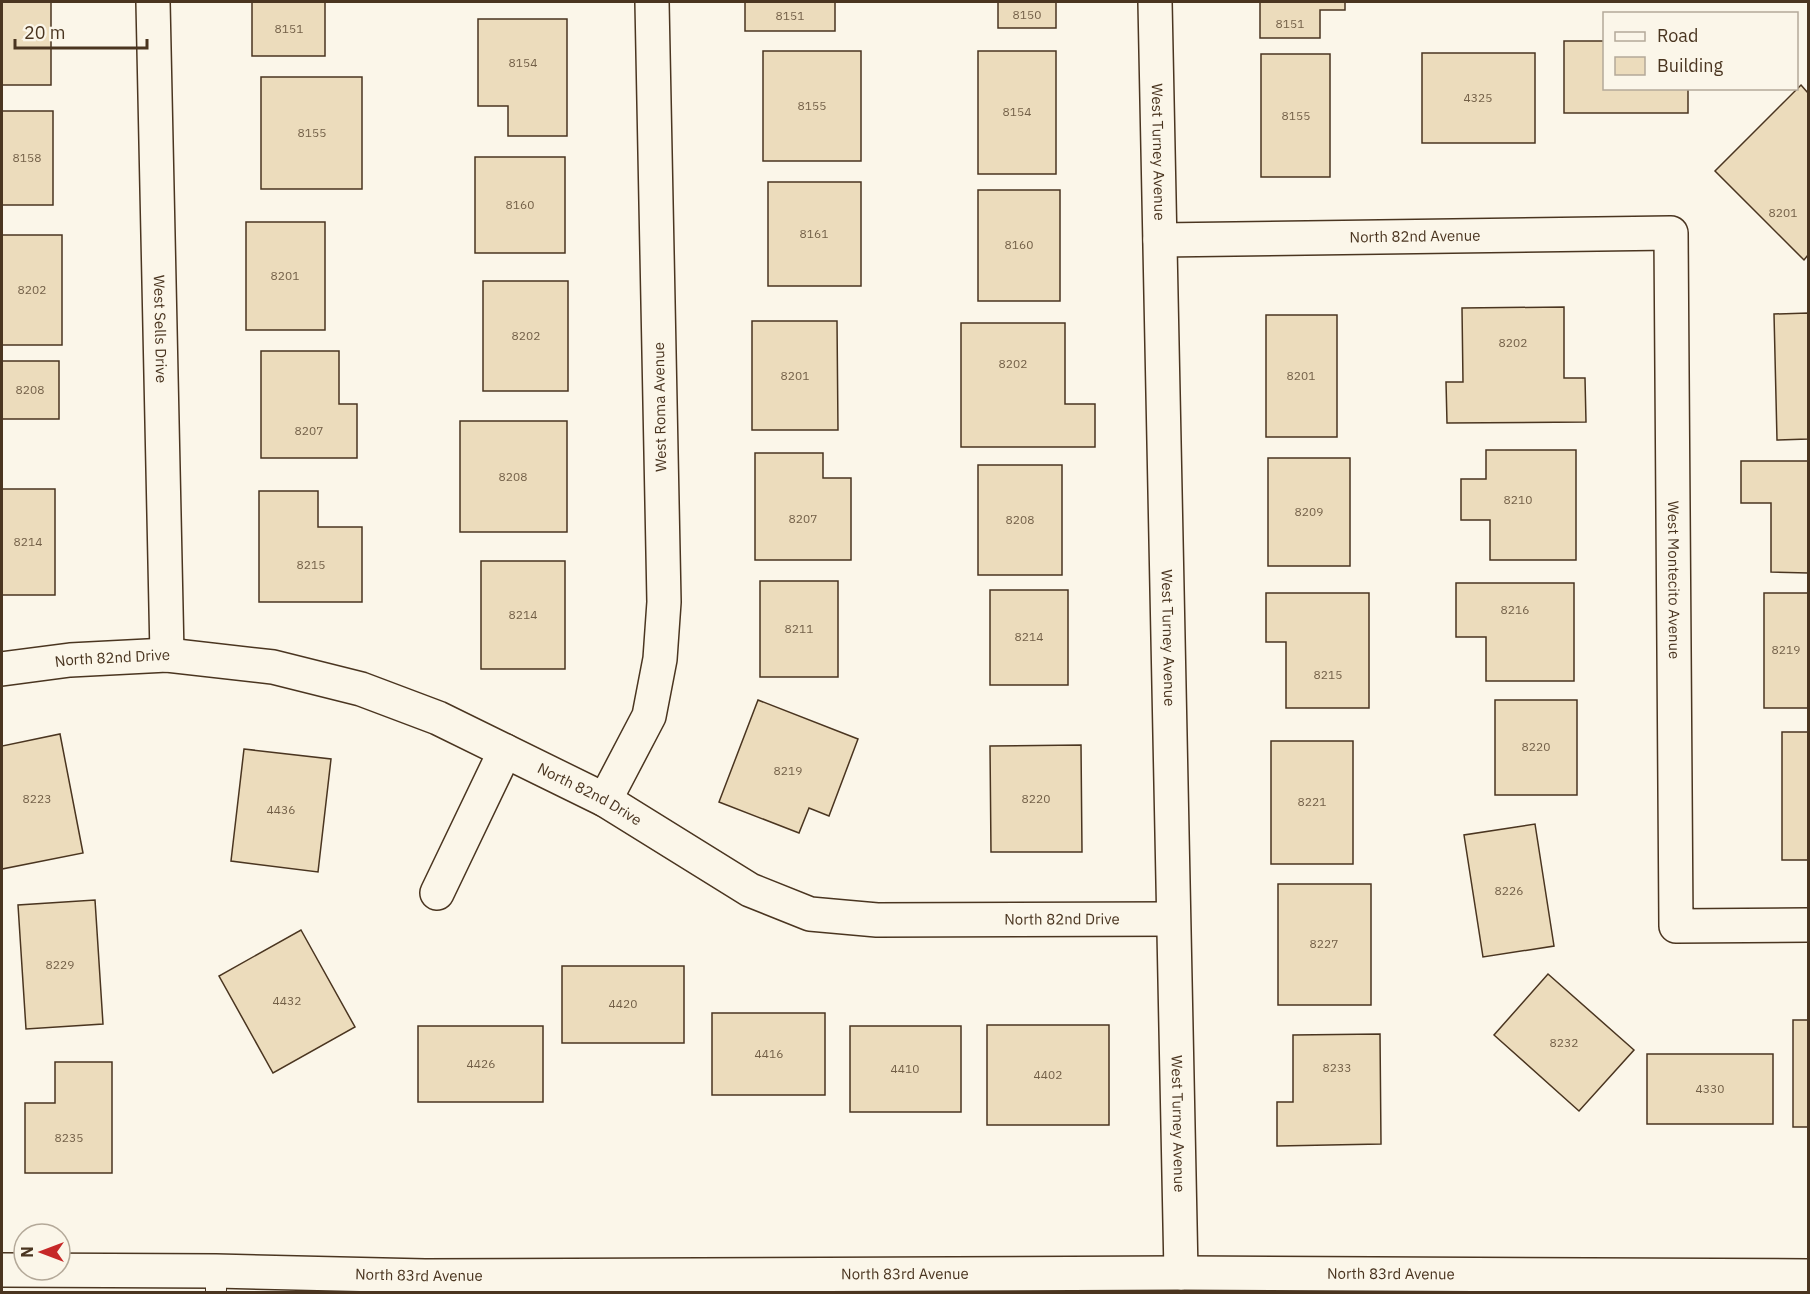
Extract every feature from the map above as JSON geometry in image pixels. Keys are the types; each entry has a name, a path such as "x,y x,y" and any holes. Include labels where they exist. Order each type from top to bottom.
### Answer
{"street":[{"name":"West Sells Drive","path":"153,2 167,655"},
{"name":"West Roma Avenue","path":"605,800 649,716 660,659 664,603 652,2"},
{"name":"West Turney Avenue","path":"1155,2 1181,1273"},
{"name":"North 82nd Avenue","path":"1160,240 1671,233"},
{"name":"West Montecito Avenue","path":"1671,233 1676,926 1809,925"},
{"name":"North 82nd Drive","path":"2,669 70,660 167,655 273,667 361,689 438,718 605,800 750,890 810,914 878,920 1173,919"},
{"path":"437,893 505,751"},
{"name":"North 83rd Avenue","path":"2,1270 216,1282 425,1276 1181,1273 1809,1276"}],"building":[{"path":"2,2 51,2 51,85 2,85"},
{"path":"252,2 325,2 325,56 252,56"},
{"path":"745,2 835,2 835,31 745,31"},
{"path":"998,2 1056,2 1056,28 998,28"},
{"path":"1260,2 1345,2 1345,10 1320,10 1320,38 1260,38"},
{"path":"478,19 567,19 567,136 508,136 508,106 478,106"},
{"path":"1564,41 1603,41 1603,90 1688,90 1688,113 1564,113"},
{"path":"763,51 861,51 861,161 763,161"},
{"path":"978,51 1056,51 1056,174 978,174"},
{"path":"1422,53 1535,53 1535,143 1422,143"},
{"path":"1261,54 1330,54 1330,177 1261,177"},
{"path":"261,77 362,77 362,189 261,189"},
{"path":"1801,85 1808,93 1808,255 1804,260 1715,171"},
{"path":"2,111 53,111 53,205 2,205"},
{"path":"475,157 565,157 565,253 475,253"},
{"path":"768,182 861,182 861,286 768,286"},
{"path":"978,190 1060,190 1060,301 978,301"},
{"path":"246,222 325,222 325,330 246,330"},
{"path":"2,235 62,235 62,345 2,345"},
{"path":"483,281 568,281 568,391 483,391"},
{"path":"1564,307 1564,378 1585,378 1586,422 1447,423 1446,382 1463,382 1462,308"},
{"path":"1808,313 1808,439 1777,440 1774,314"},
{"path":"1266,315 1337,315 1337,437 1266,437"},
{"path":"752,321 837,321 838,430 752,430"},
{"path":"961,323 1065,323 1065,404 1095,404 1095,447 961,447"},
{"path":"261,351 339,351 339,404 357,404 357,458 261,458"},
{"path":"2,361 59,361 59,419 2,419"},
{"path":"460,421 567,421 567,532 460,532"},
{"path":"1486,450 1576,450 1576,560 1490,560 1490,520 1461,520 1461,479 1486,479"},
{"path":"755,453 823,453 823,478 851,478 851,560 755,560"},
{"path":"1268,458 1350,458 1350,566 1268,566"},
{"path":"1741,461 1808,461 1808,573 1771,572 1771,503 1741,503"},
{"path":"978,465 1062,465 1062,575 978,575"},
{"path":"2,489 55,489 55,595 2,595"},
{"path":"259,491 318,491 318,527 362,527 362,602 259,602"},
{"path":"481,561 565,561 565,669 481,669"},
{"path":"760,581 838,581 838,677 760,677"},
{"path":"1456,583 1574,583 1574,681 1486,681 1486,637 1456,637"},
{"path":"990,590 1068,590 1068,685 990,685"},
{"path":"1266,593 1369,593 1369,708 1286,708 1286,642 1266,642"},
{"path":"1764,593 1808,593 1808,708 1764,708"},
{"path":"758,700 858,739 829,816 809,808 799,833 719,802"},
{"path":"1495,700 1577,700 1577,795 1495,795"},
{"path":"1782,732 1808,732 1808,860 1782,860"},
{"path":"60,734 83,853 2,869 2,746"},
{"path":"1271,741 1353,741 1353,864 1271,864"},
{"path":"1081,745 1082,852 991,852 990,746"},
{"path":"244,749 331,759 318,872 231,861"},
{"path":"1535,824 1554,946 1483,957 1464,835"},
{"path":"1278,884 1371,884 1371,1005 1278,1005"},
{"path":"95,900 103,1024 26,1029 18,905"},
{"path":"301,930 355,1027 273,1073 219,976"},
{"path":"562,966 684,966 684,1043 562,1043"},
{"path":"1548,974 1634,1050 1579,1111 1494,1035"},
{"path":"712,1013 825,1013 825,1095 712,1095"},
{"path":"1793,1020 1808,1020 1808,1127 1793,1127"},
{"path":"987,1025 1109,1025 1109,1125 987,1125"},
{"path":"418,1026 543,1026 543,1102 418,1102"},
{"path":"850,1026 961,1026 961,1112 850,1112"},
{"path":"1380,1034 1381,1144 1277,1146 1277,1102 1293,1102 1293,1035"},
{"path":"1647,1054 1773,1054 1773,1124 1647,1124"},
{"path":"55,1062 112,1062 112,1173 25,1173 25,1103 55,1103"}]}
